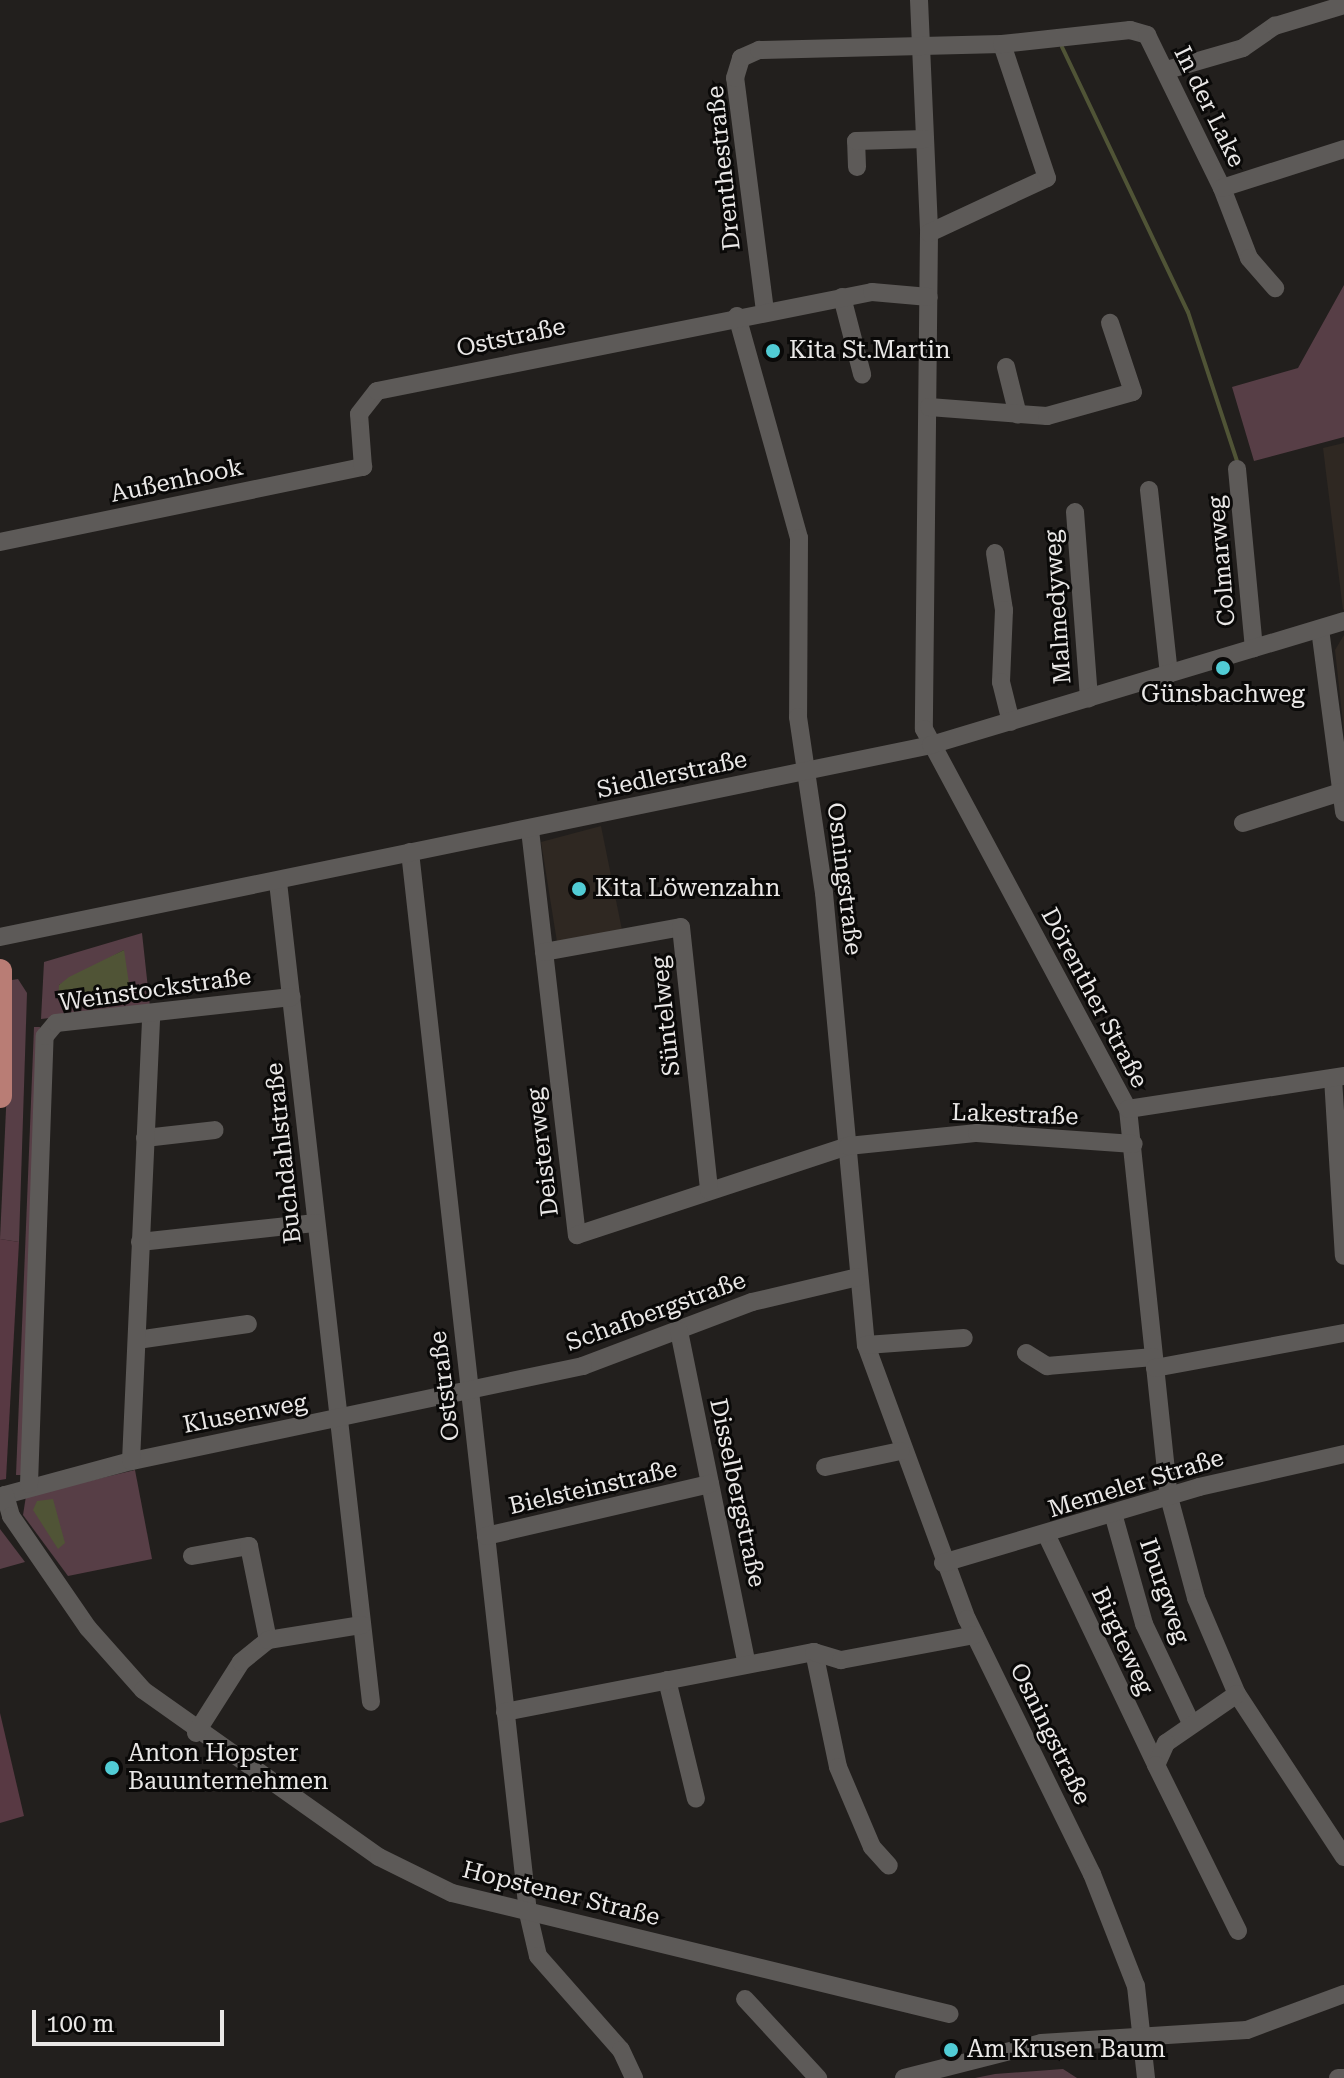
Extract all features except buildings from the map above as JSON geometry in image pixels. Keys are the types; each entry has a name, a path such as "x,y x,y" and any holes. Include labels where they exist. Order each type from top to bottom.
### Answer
{"main road":[{"path":"0,971 0,1096"}],"street":[{"name":"Dörenther Straße","path":"919,0 929,233 929,407 922,710 931,745 1128,1109 1169,1497 1211,1643 1237,1694 1344,1857"},
{"path":"1167,70 1344,5"},
{"name":"In der Lake","path":"921,44 1002,44 1130,30 1147,35 1167,70 1222,188 1249,258 1275,288"},
{"name":"Drenthestraße","path":"765,311 735,78 741,58 759,50 921,44"},
{"path":"929,233 1047,178 1002,44"},
{"path":"857,167 856,141 925,139"},
{"name":"In der Lake","path":"1222,188 1344,149"},
{"path":"842,297 862,374"},
{"path":"737,316 842,297 929,297"},
{"name":"Oststraße","path":"363,467 359,414 377,391 737,316"},
{"name":"Osningstraße","path":"737,316 799,538 798,717 848,1146 866,1345 900,1451 943,1563 1092,1874 1136,1986 1146,2078"},
{"path":"929,407 1047,416 1133,392 1110,323"},
{"path":"1006,367 1018,415"},
{"name":"Außenhook","path":"0,542 363,467"},
{"name":"Colmarweg","path":"1237,469 1254,648"},
{"path":"1149,490 1169,674"},
{"name":"Malmedyweg","path":"1075,512 1089,698"},
{"path":"995,553 1004,610 1001,682 1011,722"},
{"name":"Siedlerstraße","path":"0,937 931,745 1344,621"},
{"path":"1320,629 1344,812"},
{"path":"1243,823 1341,792"},
{"name":"Deisterweg","path":"530,830 577,1235 848,1146"},
{"name":"Oststraße","path":"410,852 528,1913 538,1956 621,2050 634,2078"},
{"name":"Buchdahlstraße","path":"278,882 371,1702"},
{"name":"Süntelweg","path":"544,952 681,927 709,1191"},
{"name":"Weinstockstraße","path":"29,1484 45,1036 56,1023 292,997"},
{"path":"131,1461 151,1013"},
{"path":"1128,1109 1339,1077 1344,1256"},
{"path":"145,1138 215,1130"},
{"name":"Lakestraße","path":"848,1146 977,1133 1134,1144"},
{"path":"140,1242 316,1223"},
{"name":"Schafbergstraße","path":"470,1392 583,1366 752,1302 858,1277"},
{"path":"137,1340 248,1324"},
{"name":"Disselbergstraße","path":"679,1331 747,1664"},
{"path":"1026,1353 1047,1366 1155,1363 1344,1333"},
{"path":"866,1345 964,1338"},
{"name":"Klusenweg","path":"29,1484 470,1392"},
{"path":"825,1467 900,1451"},
{"name":"Memeler Straße","path":"943,1563 1114,1517 1169,1497 1344,1454"},
{"name":"Hopstener Straße","path":"29,1484 5,1495 11,1516 88,1628 143,1690 196,1733 379,1857 452,1893 950,2014"},
{"name":"Bielsteinstraße","path":"486,1536 710,1484"},
{"name":"Iburgweg","path":"1114,1517 1144,1624 1191,1723"},
{"name":"Birgteweg","path":"1047,1536 1238,1931"},
{"path":"192,1556 249,1546 268,1640"},
{"path":"196,1733 241,1662 268,1640 362,1625"},
{"path":"505,1712 814,1652 841,1660 975,1635"},
{"path":"814,1652 838,1767 872,1847 889,1866"},
{"path":"667,1680 696,1799"},
{"path":"1156,1765 1166,1743 1237,1694"},
{"path":"904,2078 995,2050 1142,2041 1247,2030 1344,1994"},
{"path":"745,1999 818,2078"},
{"path":"1338,2078 1344,2078"}],"shaded area":[{"path":"1344,285 1344,437 1254,461 1232,387 1298,368"},
{"path":"1344,443 1344,609 1343,610 1323,448"},
{"path":"1344,635 1344,732 1335,650"},
{"name":"Kita Löwenzahn","path":"601,826 622,930 557,942 541,842"},
{"path":"142,933 150,1007 41,1019 44,962","holes":["124,950 111,996 98,992 76,1002 59,985"]},
{"path":"124,950 131,997 98,992 66,1005 58,999 59,985 69,977"},
{"path":"18,979 27,993 19,1242 0,1239 12,980"},
{"path":"34,1027 40,1027 21,1475 16,1475"},
{"path":"0,1239 19,1242 6,1479 0,1480"},
{"path":"135,1470 152,1559 68,1576 23,1515 26,1496"},
{"path":"53,1499 65,1543 58,1549 33,1510 37,1501"},
{"path":"0,1529 25,1562 0,1569"},
{"path":"0,1713 24,1816 0,1823"},
{"path":"1063,2069 1077,2078 975,2078 995,2074"}],"waterway":[{"path":"1062,47 1188,312 1237,461"}],"place":[{"name":"Kita St.Martin","path":"773,351"},
{"name":"Günsbachweg","path":"1223,668"},
{"name":"Kita Löwenzahn","path":"579,889"},
{"name":"Anton Hopster Bauunternehmen","path":"112,1768"},
{"name":"Am Krusen Baum","path":"951,2050"}]}
